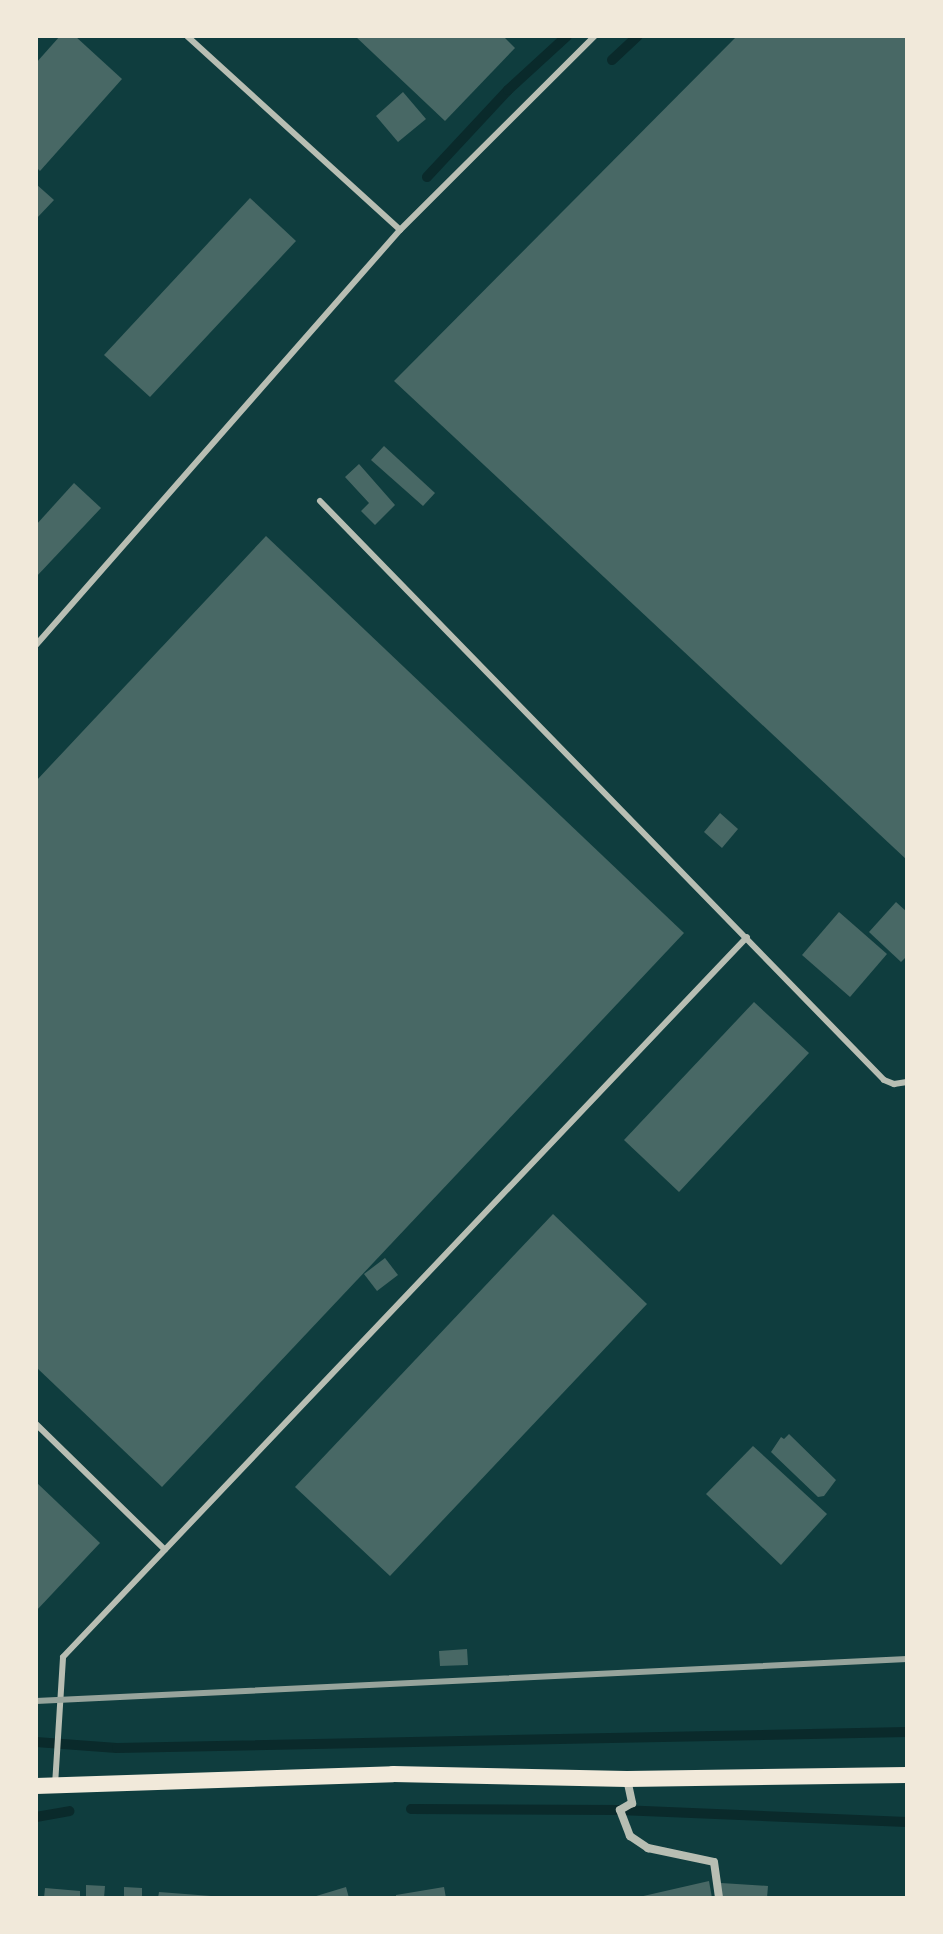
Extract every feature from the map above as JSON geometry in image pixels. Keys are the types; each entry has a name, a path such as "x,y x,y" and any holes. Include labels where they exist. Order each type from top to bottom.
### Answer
{"main road":[{"path":"36,1786 393,1774 627,1779 907,1775"}],"street":[{"path":"627,1779 632,1803 620,1810 630,1836 648,1848 714,1862 719,1898"}],"lane":[{"path":"187,36 400,230"},
{"path":"36,645 400,230 595,36"},
{"path":"320,501 884,1080 894,1084 907,1082"},
{"path":"55,1785 63,1657 747,937"},
{"path":"36,1424 165,1550"}],"building":[{"path":"60,36 75,36 122,79 40,171 36,167 36,63"},
{"path":"355,36 503,36 515,48 445,121"},
{"path":"737,36 907,36 907,860 394,381"},
{"path":"403,92 426,119 398,142 376,116"},
{"path":"36,184 54,200 36,219"},
{"path":"250,198 296,241 150,397 104,355"},
{"path":"384,446 435,493 423,506 371,460"},
{"path":"359,464 395,505 375,525 361,511 369,503 345,477"},
{"path":"74,483 101,508 36,577 36,525"},
{"path":"266,536 684,933 162,1487 36,1367 36,781"},
{"path":"720,813 738,829 722,848 704,832"},
{"path":"896,902 907,912 907,956 901,962 869,932"},
{"path":"839,912 887,954 850,997 802,955"},
{"path":"754,1002 809,1053 679,1192 624,1140"},
{"path":"553,1214 647,1304 390,1576 295,1487"},
{"path":"385,1258 398,1275 377,1291 364,1274"},
{"path":"789,1434 836,1480 824,1496 818,1497 771,1452 781,1437 784,1439"},
{"path":"753,1446 827,1514 781,1565 706,1494"},
{"path":"36,1482 100,1543 36,1611"},
{"path":"467,1649 468,1665 440,1666 439,1651"},
{"path":"709,1881 712,1898 639,1898 639,1897"},
{"path":"721,1883 768,1886 767,1898 720,1898"},
{"path":"86,1885 105,1886 104,1898 86,1898"},
{"path":"124,1887 142,1888 142,1898 124,1898"},
{"path":"346,1887 349,1898 313,1898 313,1897"},
{"path":"444,1887 446,1898 396,1898 396,1895"},
{"path":"45,1888 80,1891 80,1898 44,1898"},
{"path":"159,1892 211,1896 158,1898"}],"waterway":[{"path":"427,177 508,90 567,36"},
{"path":"612,60 638,36"},
{"path":"36,1742 117,1748 907,1732"},
{"path":"411,1809 620,1810 907,1822"},
{"path":"36,1817 69,1811"}],"railway":[{"path":"36,1701 907,1659"}]}
